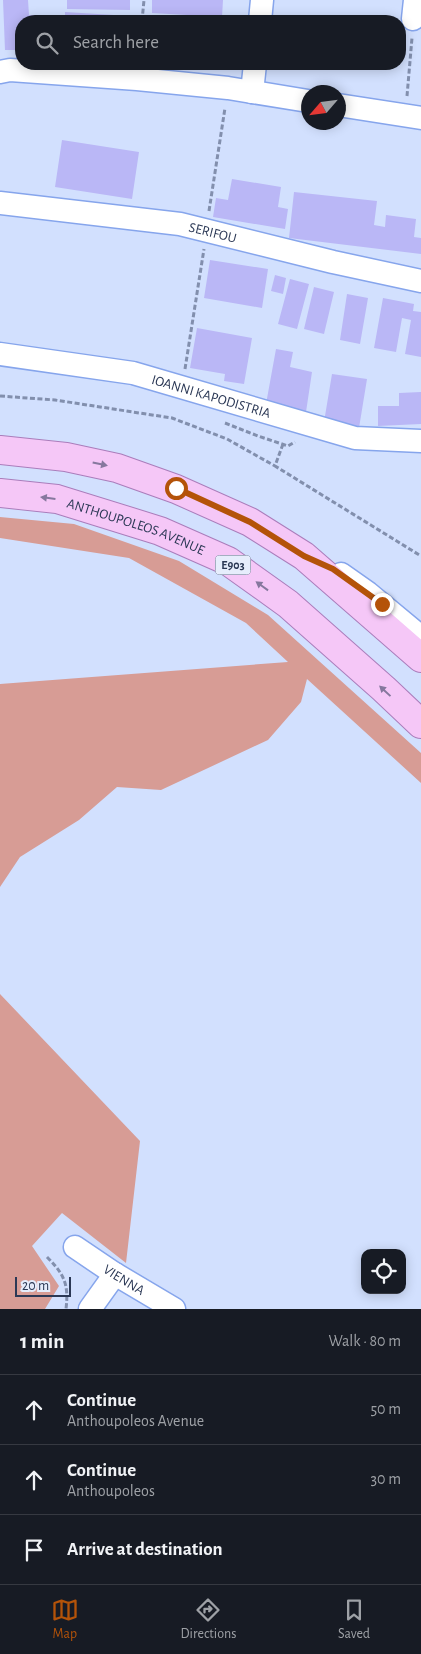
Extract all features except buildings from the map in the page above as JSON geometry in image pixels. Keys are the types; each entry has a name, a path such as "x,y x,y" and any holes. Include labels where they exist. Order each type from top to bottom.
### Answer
{"main road":[{"path":"0,450 66,457 117,468 176,488 250,522 304,556 421,658"},
{"name":"ANTHOUPOLEOS AVENUE","path":"0,493 56,499 160,530 228,561 288,604 421,724"}],"street":[{"path":"261,15 262,0"},
{"path":"0,72 10,70 137,79 252,92 301,100"},
{"path":"252,92 254,70"},
{"path":"346,106 413,117"},
{"name":"SERIFOU","path":"0,203 180,224 333,262 421,281"},
{"name":"IOANNI KAPODISTRIA","path":"0,354 133,373 355,438 421,441"},
{"path":"304,556 333,569 368,594 421,637"},
{"name":"VIENNA","path":"74,1247 174,1309"},
{"path":"90,1309 115,1274"}],"path":[{"path":"143,15 144,0"},
{"path":"413,117 414,10"},
{"path":"0,396 55,400 172,418 227,439 275,466 421,556"},
{"path":"275,466 283,444"},
{"path":"47,1257 61,1271 66,1284 66,1309"}],"shaded area":[{"path":"0,517 74,524 179,561 268,615 421,753 421,783 307,679 301,702 268,740 161,790 117,787 79,820 20,857 0,887 0,684 288,662 246,623 129,558 0,538"},
{"path":"0,994 140,1141 126,1263 62,1213 32,1246 59,1286 45,1309 0,1309"}],"route":[{"path":"176,488 250,522 304,556 333,569 382,604"}]}
